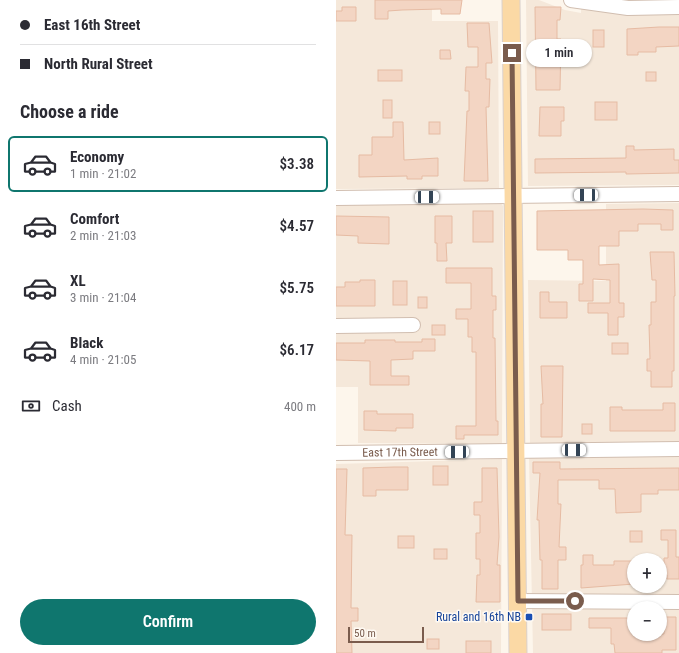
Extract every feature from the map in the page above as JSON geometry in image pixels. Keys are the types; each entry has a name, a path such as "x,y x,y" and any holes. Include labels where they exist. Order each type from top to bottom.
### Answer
{"main road":[{"path":"511,0 518,653"}],"street":[{"path":"571,0 628,8 679,7"},
{"path":"336,198 679,194"},
{"path":"336,326 413,325"},
{"name":"East 17th Street","path":"336,453 679,449"},
{"path":"518,601 679,602"}],"shaded area":[{"path":"336,0 432,0 432,21 498,21 499,188 336,189"},
{"path":"526,0 539,0 565,10 581,13 581,0 679,0 679,185 528,186"},
{"path":"499,201 503,206 502,444 358,443 358,387 336,387 336,202"},
{"path":"679,203 679,443 530,446 528,280 606,281 606,204"},
{"path":"679,453 679,653 533,653 529,456"},
{"path":"502,459 501,653 336,653 336,464"}],"building":[{"path":"375,0 462,0 460,14 441,14 441,9 402,10 388,11 388,19 375,19"},
{"path":"342,7 356,7 356,21 336,21 336,11 342,11"},
{"path":"535,7 561,7 560,20 557,20 557,39 561,39 560,90 536,90"},
{"path":"467,23 489,23 492,63 486,63 486,79 490,79 489,107 486,107 488,181 464,181 467,111 469,111 469,91 465,91 466,67 478,67 478,47 468,47"},
{"path":"679,27 679,46 656,47 656,52 638,52 638,55 627,55 627,29"},
{"path":"593,30 604,30 604,47 593,47"},
{"path":"440,50 450,50 451,59 440,59"},
{"path":"378,70 402,70 402,81 378,81"},
{"path":"646,72 656,72 656,81 646,81"},
{"path":"383,100 392,100 392,118 383,118"},
{"path":"595,102 617,102 617,120 595,120"},
{"path":"540,107 564,107 564,121 561,121 561,136 539,136"},
{"path":"393,122 403,122 404,160 438,158 438,176 422,176 422,179 407,179 407,176 359,177 359,155 372,155 372,137 393,137"},
{"path":"429,122 440,122 440,134 429,134"},
{"path":"626,146 634,146 634,150 674,149 674,160 679,160 679,173 535,173 535,159 626,158"},
{"path":"643,209 673,210 673,230 661,230 661,224 638,224 638,231 619,231 619,246 599,246 599,265 619,264 619,303 624,303 624,317 618,317 618,335 608,335 608,313 588,313 588,303 610,303 610,280 593,279 593,301 579,301 579,284 583,284 583,260 568,260 568,250 537,250 537,211"},
{"path":"473,211 493,211 493,242 473,242"},
{"path":"336,216 389,217 389,244 358,243 358,236 336,235"},
{"path":"435,216 452,216 452,243 446,243 447,261 437,261"},
{"path":"650,252 674,252 674,371 672,371 672,387 651,387 651,371 647,371 647,359 650,359 649,325 651,325 651,302 656,302 656,280 652,280"},
{"path":"446,268 492,268 492,296 496,296 496,310 493,310 493,338 495,338 496,421 498,421 498,435 464,435 464,439 456,439 456,426 476,426 476,352 472,352 472,337 468,337 468,319 456,319 456,309 471,309 471,283 446,283"},
{"path":"360,280 375,280 375,306 336,306 336,287 345,287 345,282 360,282"},
{"path":"393,281 407,281 407,305 393,305"},
{"path":"540,292 549,292 549,302 567,302 567,318 540,318"},
{"path":"418,297 427,297 427,308 418,308"},
{"path":"432,325 445,325 445,335 432,335"},
{"path":"422,339 435,339 435,351 413,351 413,359 391,360 391,376 409,376 409,385 370,385 370,361 336,360 336,343 365,343 365,340 422,342"},
{"path":"612,343 628,343 628,354 612,354"},
{"path":"541,366 563,366 562,437 541,437 541,404 543,404"},
{"path":"663,403 675,403 675,431 610,431 610,407 622,407 622,410 663,410"},
{"path":"364,411 377,411 377,414 413,414 413,428 396,428 396,431 364,430"},
{"path":"582,424 592,424 592,434 582,434"},
{"path":"533,462 560,462 560,469 679,468 679,490 658,490 658,494 641,494 641,512 616,513 615,489 599,489 599,480 558,480 558,504 561,504 559,547 566,547 566,560 558,560 558,589 542,589 542,560 540,560 539,520 537,520 540,473 533,473"},
{"path":"433,466 448,466 448,485 433,485"},
{"path":"408,467 408,490 376,490 376,496 363,496 363,468"},
{"path":"482,468 497,468 499,537 497,565 500,565 500,602 476,602 477,575 480,575 480,559 476,559 476,533 480,533 480,515 474,515 474,502 482,502"},
{"path":"336,469 347,469 345,535 352,535 351,608 358,608 358,621 351,621 352,653 336,653"},
{"path":"661,530 676,530 676,557 679,557 679,579 667,579 668,540 661,540"},
{"path":"630,531 642,531 642,542 630,542"},
{"path":"398,536 414,536 414,548 398,548"},
{"path":"434,549 447,549 447,559 434,559"},
{"path":"583,555 593,555 593,565 614,565 614,561 627,561 627,585 581,588 581,565 583,565"},
{"path":"542,614 571,614 571,630 542,630"},
{"path":"667,617 676,617 676,650 662,650 662,653 615,653 614,644 611,644 611,628 589,628 589,618 627,618 627,641 667,641"},
{"path":"427,639 439,639 439,649 427,649"},
{"path":"466,641 491,641 491,653 466,653"}],"place":[{"name":"Rural and 16th NB","path":"529,617"}],"route":[{"path":"512,53 518,601 575,601"}]}
